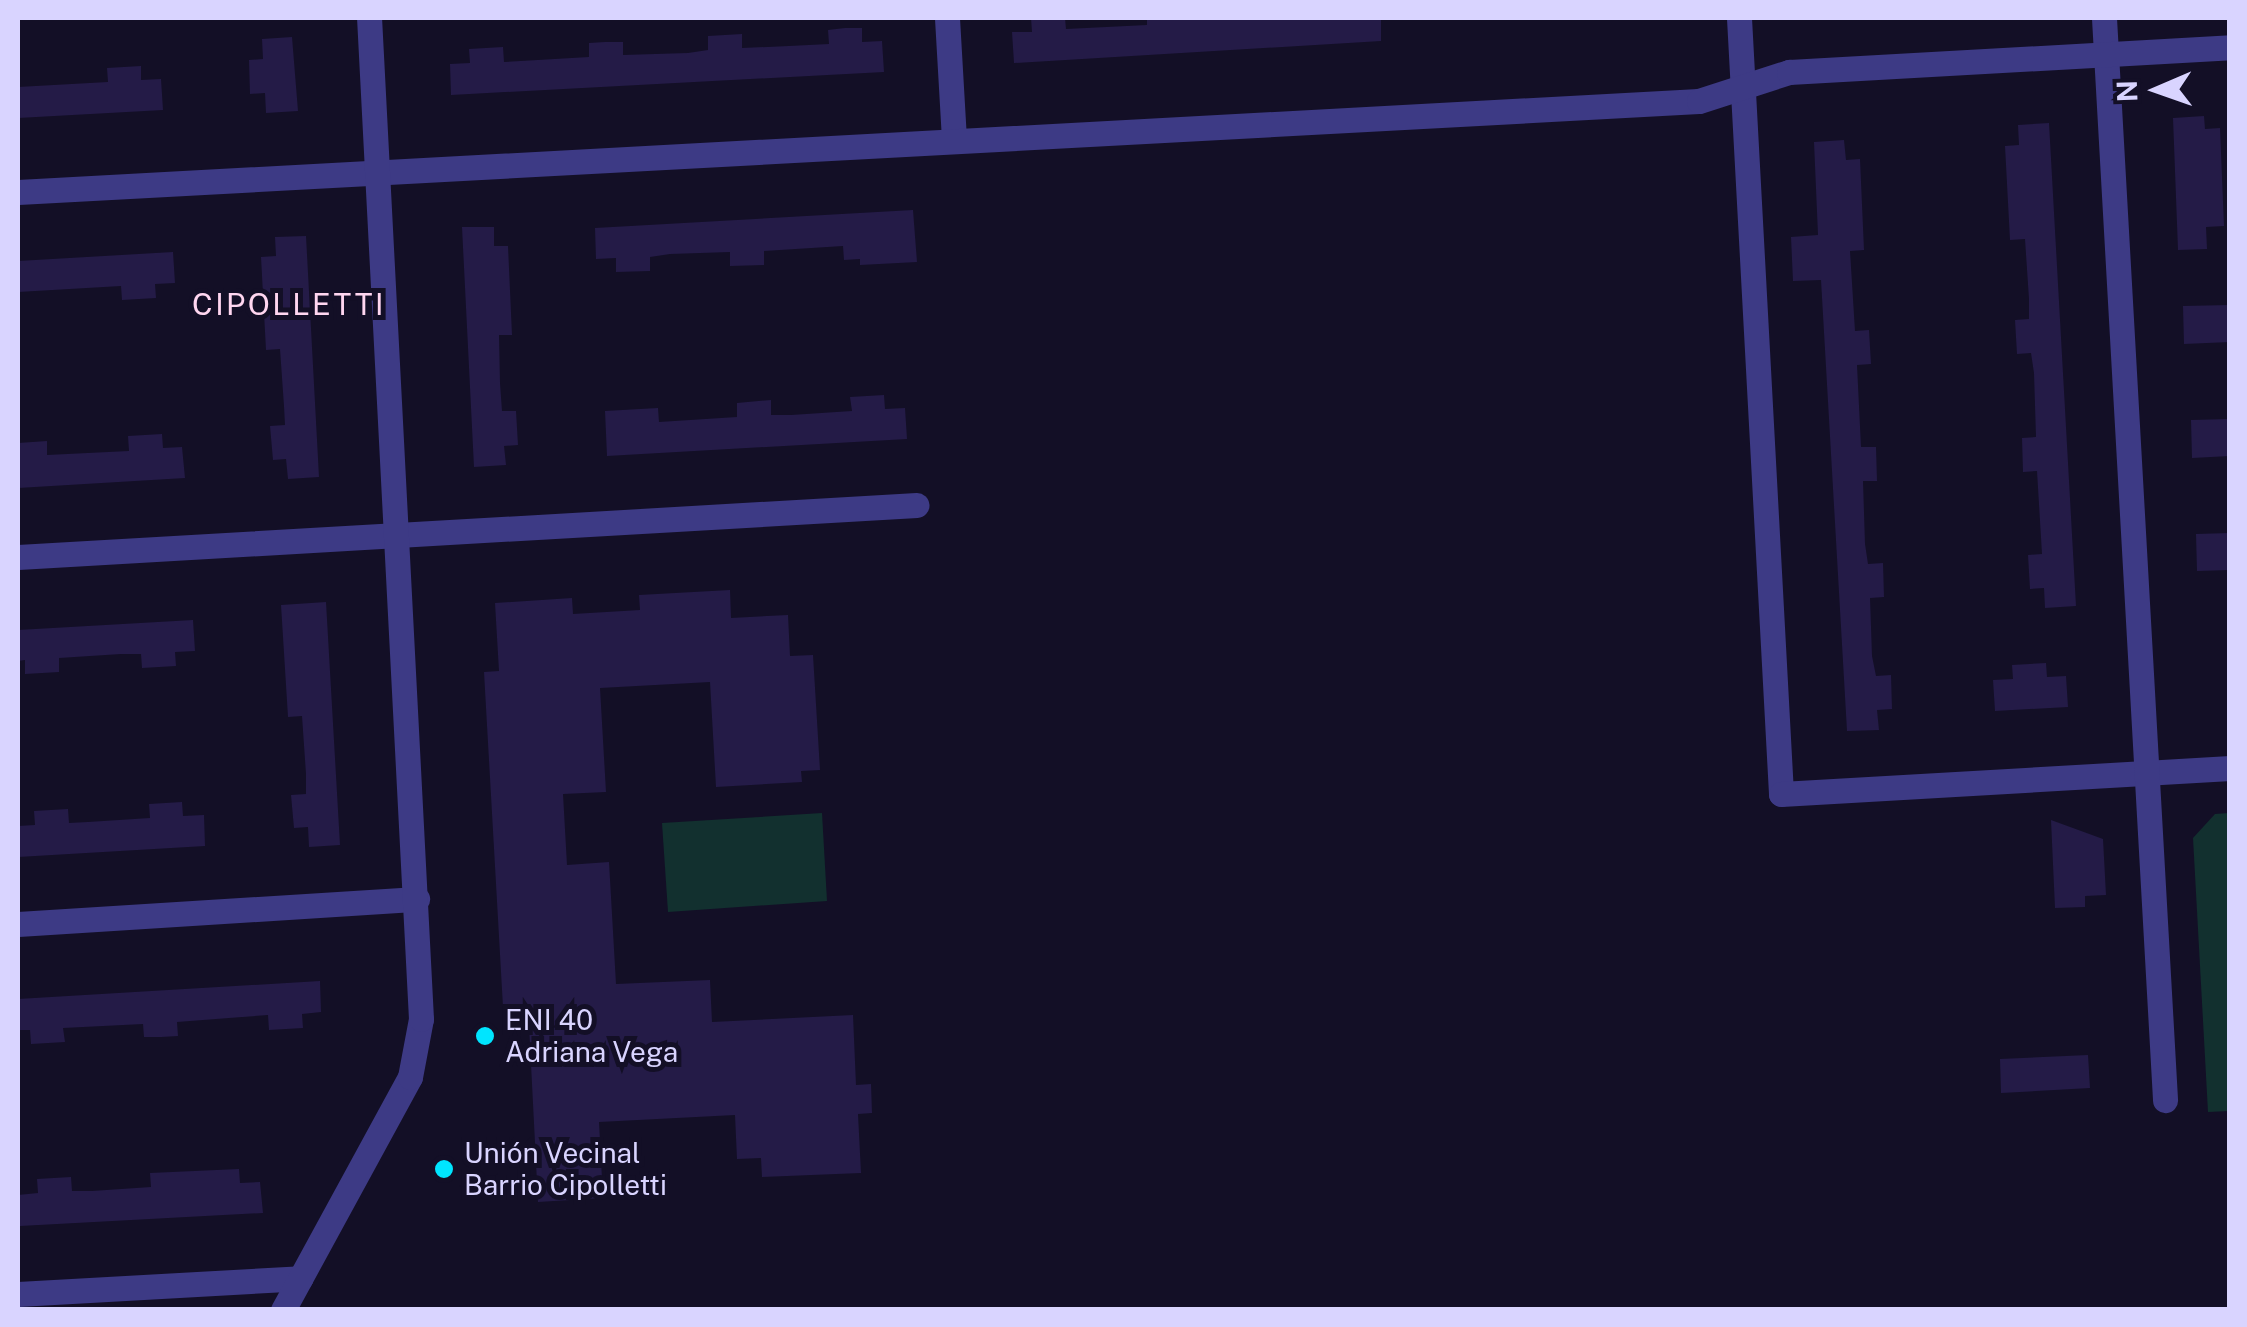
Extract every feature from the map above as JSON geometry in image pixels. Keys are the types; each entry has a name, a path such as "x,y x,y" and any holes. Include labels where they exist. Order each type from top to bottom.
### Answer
{"street":[{"path":"283,1310 412,1072 422,1018 369,18"},
{"path":"947,18 954,141"},
{"path":"1739,18 1781,794 2230,768"},
{"path":"2104,18 2165,1100"},
{"path":"18,192 1699,101 1788,72 2230,47"},
{"path":"18,557 916,505"},
{"path":"18,924 417,900"},
{"path":"18,1294 300,1278"}],"green space":[{"path":"822,813 827,901 668,912 662,823"},
{"path":"2229,813 2229,1111 2208,1112 2193,838 2215,814"}],"building":[{"path":"1031,18 1065,18 1066,29 1147,25 1147,18 1381,18 1381,41 1014,63 1012,32 1032,32"},
{"path":"862,28 862,42 882,41 884,72 451,95 450,64 470,63 469,49 503,47 504,62 589,57 589,43 605,42 623,42 623,55 688,53 708,50 708,36 742,34 742,48 829,44 828,30"},
{"path":"292,37 298,111 266,113 265,93 250,94 249,60 263,59 262,39"},
{"path":"141,66 141,80 161,79 163,110 18,118 18,87 108,82 107,68"},
{"path":"2204,116 2205,129 2220,128 2224,226 2206,227 2207,249 2178,250 2173,118"},
{"path":"2049,123 2076,606 2045,608 2044,588 2030,589 2028,555 2042,554 2037,471 2023,472 2022,438 2036,437 2034,373 2031,353 2017,354 2015,320 2029,319 2029,299 2025,239 2010,240 2005,146 2019,145 2018,125"},
{"path":"1844,140 1846,160 1860,159 1864,250 1850,251 1855,331 1869,330 1871,364 1857,365 1861,447 1876,447 1877,481 1863,481 1865,544 1868,564 1883,563 1884,597 1870,598 1872,656 1876,676 1891,675 1892,709 1877,710 1879,730 1847,731 1821,280 1793,281 1791,237 1818,235 1814,142"},
{"path":"913,210 917,262 860,265 860,259 844,260 843,246 764,251 764,265 730,266 730,252 670,254 650,257 650,271 616,272 616,258 596,259 595,228"},
{"path":"462,227 494,227 494,246 508,246 512,335 499,335 500,383 502,411 516,411 518,445 504,446 506,465 474,467"},
{"path":"306,236 319,477 288,479 286,459 273,460 270,426 285,425 284,406 280,349 266,350 261,257 276,256 275,237"},
{"path":"173,252 175,283 155,284 156,298 122,300 121,286 18,292 18,261"},
{"path":"2230,305 2230,342 2184,344 2183,306"},
{"path":"884,395 885,409 905,408 907,439 607,456 605,411 658,408 659,422 737,417 737,403 771,400 771,415 791,415 852,411 850,397"},
{"path":"2230,419 2230,456 2192,458 2191,420"},
{"path":"162,434 163,448 182,447 185,478 18,488 18,443 47,441 47,455 129,451 128,436"},
{"path":"2230,533 2230,570 2197,571 2196,534"},
{"path":"730,590 731,618 788,615 790,656 813,655 820,770 801,771 802,782 716,787 710,682 600,688 606,792 563,794 567,865 609,862 616,984 710,980 712,1022 853,1015 856,1085 871,1084 872,1113 858,1114 861,1173 762,1177 761,1158 737,1159 735,1115 599,1122 603,1198 538,1202 528,1005 503,1007 484,672 499,671 495,603 572,598 573,614 640,610 639,595"},
{"path":"326,602 340,845 309,847 308,827 294,828 291,795 306,794 306,774 302,716 288,717 281,605"},
{"path":"193,620 195,651 175,652 176,666 142,668 141,654 121,654 59,658 59,672 25,674 25,660 18,661 18,630"},
{"path":"2046,663 2047,677 2066,676 2068,707 1995,711 1993,680 2013,679 2012,665"},
{"path":"182,802 183,816 204,815 205,846 18,857 18,826 35,825 34,811 68,809 69,823 88,822 150,818 149,804"},
{"path":"2051,820 2103,839 2106,895 2085,896 2085,907 2055,908"},
{"path":"320,981 321,1012 302,1014 303,1028 269,1030 268,1015 177,1022 178,1036 144,1037 143,1024 63,1028 65,1042 31,1044 30,1030 18,1030 18,999"},
{"path":"2088,1055 2090,1088 2001,1093 2000,1059"},
{"path":"239,1169 240,1183 260,1182 263,1213 20,1226 18,1195 38,1193 37,1179 71,1177 72,1191 92,1191 151,1187 150,1173"}],"place":[{"name":"ENI 40 Adriana Vega","path":"485,1036"},
{"name":"Unión Vecinal Barrio Cipolletti","path":"444,1169"}],"district":[{"name":"CIPOLLETTI","path":"289,304"}]}
